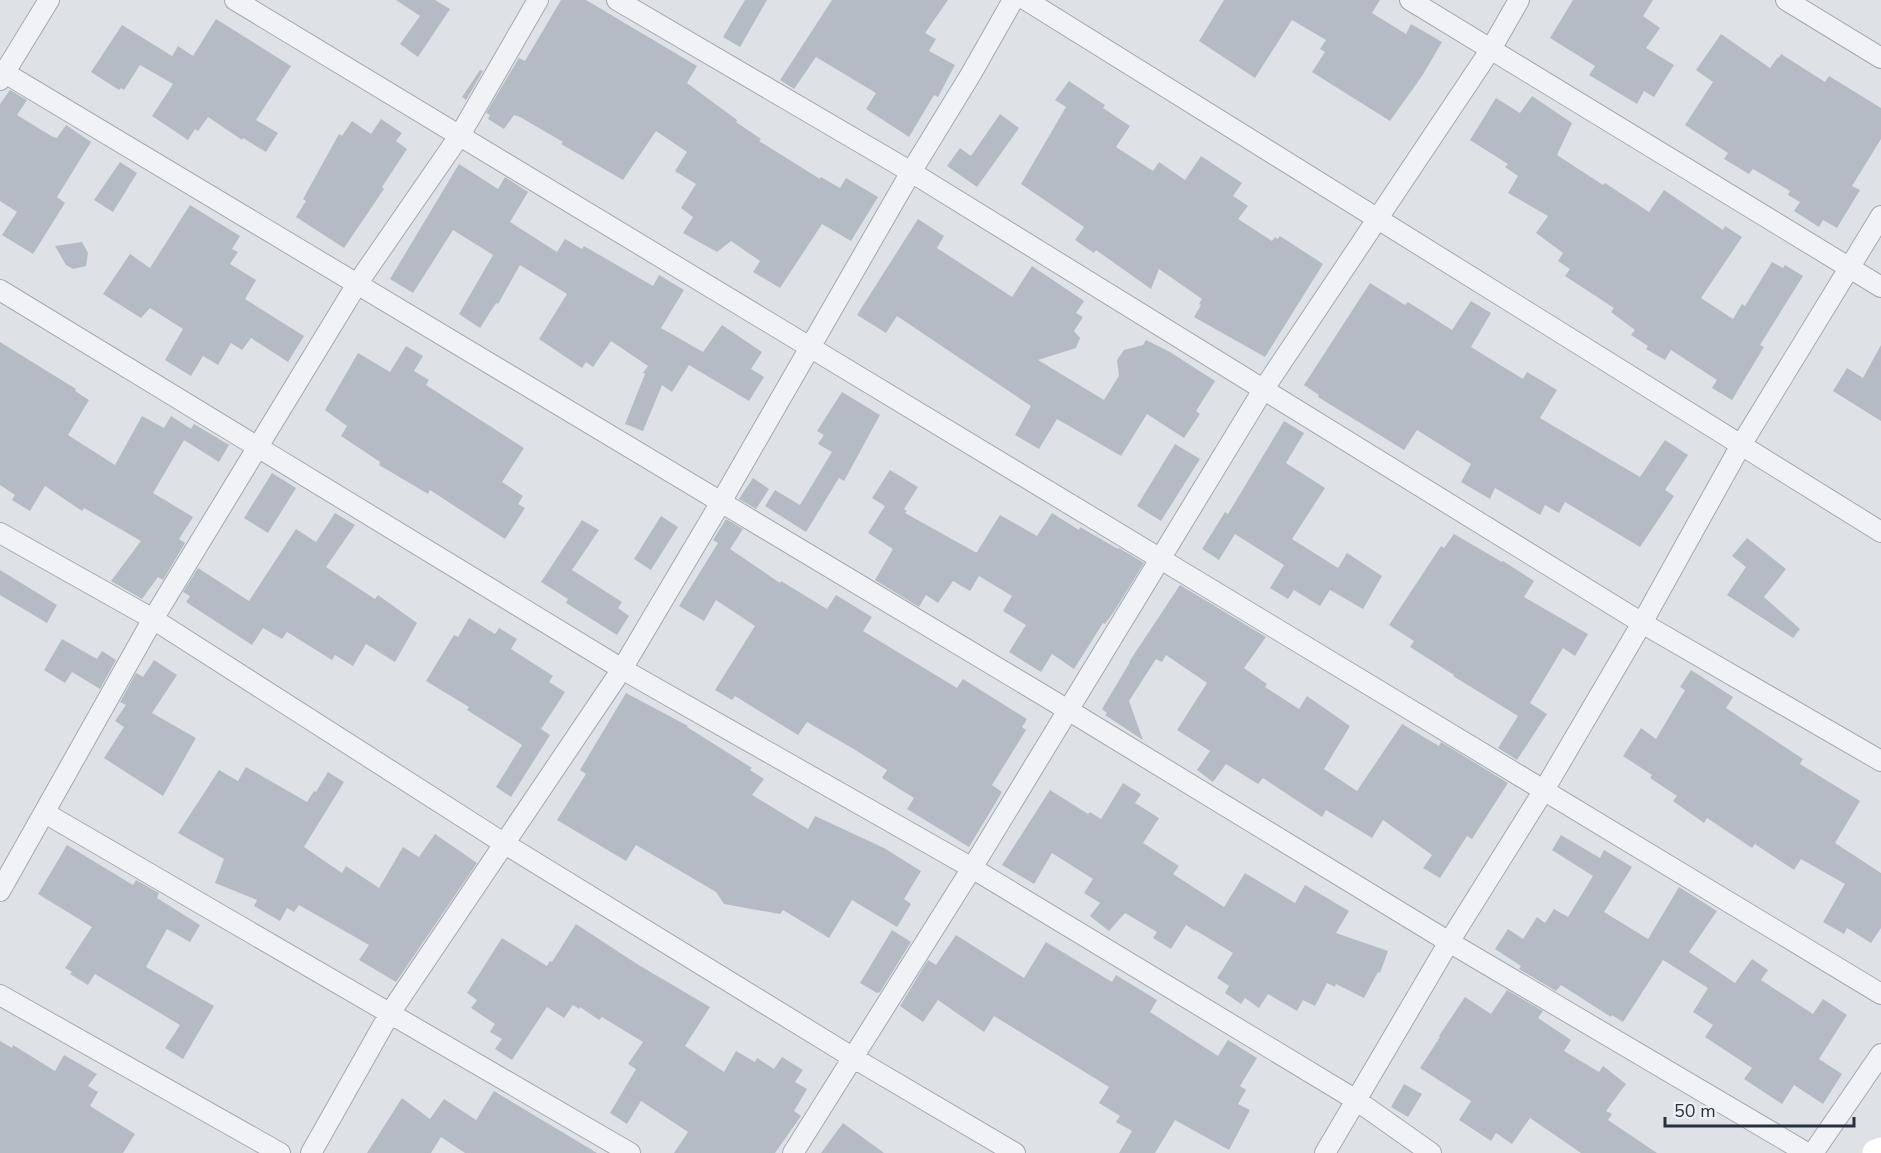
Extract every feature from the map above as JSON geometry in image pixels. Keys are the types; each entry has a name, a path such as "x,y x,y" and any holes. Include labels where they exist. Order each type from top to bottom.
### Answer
{"main road":[{"path":"1876,1153 1881,1151"}],"street":[{"path":"49,0 2,75 357,284 1068,710 1449,942 1807,1153"},
{"path":"235,0 1881,994"},
{"path":"0,891 153,619 357,284 460,135 538,0"},
{"path":"617,0 911,172 1642,623 1881,761"},
{"path":"311,1153 390,1013 622,669 722,502 911,172 1013,0"},
{"path":"1026,0 1881,532"},
{"path":"1410,0 1881,287"},
{"path":"793,1153 972,868 1263,390 1491,49 1519,0"},
{"path":"1786,0 1881,58"},
{"path":"1325,1153 1449,942 1544,790 1642,623 1741,445 1881,216"},
{"path":"0,290 622,669 972,868 1356,1100 1431,1153"},
{"path":"0,533 153,619 505,844 852,1057 1015,1153"},
{"path":"45,813 630,1153"},
{"path":"0,995 280,1153"},
{"path":"1813,1153 1881,1054"}],"building":[{"path":"396,0 435,0 450,9 418,57 400,44 420,16"},
{"path":"561,0 586,0 697,66 687,83 761,139 759,141 820,179 821,177 840,188 846,178 878,197 851,241 822,224 780,288 753,272 760,261 731,241 717,252 683,233 693,217 681,208 696,184 675,171 687,152 656,131 623,180 520,117 514,115 504,129 488,119 490,115 486,113 519,58 525,61"},
{"path":"745,0 767,0 740,47 723,37"},
{"path":"832,0 948,0 925,33 936,39 929,51 955,65 938,97 934,95 909,137 866,109 876,93 816,57 794,89 780,80"},
{"path":"1224,0 1380,0 1372,13 1406,34 1411,24 1442,42 1422,76 1390,121 1312,72 1325,52 1320,49 1326,40 1292,20 1255,78 1199,41"},
{"path":"1573,0 1653,0 1643,16 1660,28 1646,48 1674,65 1654,97 1644,91 1637,104 1589,75 1595,66 1550,38"},
{"path":"216,19 291,66 256,120 278,133 266,152 243,138 242,140 208,117 198,131 195,129 188,140 152,116 173,84 140,65 124,90 121,88 119,90 91,72 122,25 172,56 178,46 193,56"},
{"path":"1721,34 1770,68 1781,54 1825,82 1829,76 1881,108 1881,139 1852,186 1860,190 1837,228 1823,220 1819,227 1794,211 1800,202 1788,195 1790,191 1753,169 1749,174 1724,159 1728,153 1685,125 1713,82 1696,70"},
{"path":"480,70 483,71 466,100 462,97"},
{"path":"1069,81 1105,105 1103,108 1130,126 1116,147 1153,171 1159,162 1185,180 1201,156 1242,183 1233,196 1248,206 1238,219 1272,241 1275,237 1278,239 1280,236 1323,264 1265,357 1194,317 1202,299 1159,269 1151,289 1096,250 1094,253 1075,240 1084,227 1021,184 1066,107 1055,100"},
{"path":"10,90 27,100 17,115 53,137 57,138 66,125 91,142 57,197 65,203 33,254 2,235 17,212 0,201 0,104"},
{"path":"1532,96 1572,123 1557,155 1649,212 1664,190 1723,230 1725,226 1742,237 1701,298 1733,319 1742,304 1745,306 1772,262 1783,268 1785,265 1803,276 1760,345 1764,347 1732,400 1712,388 1717,380 1671,350 1665,360 1646,349 1648,346 1631,335 1635,330 1611,312 1614,308 1565,276 1570,269 1558,261 1563,253 1536,233 1548,216 1508,193 1518,176 1505,167 1508,164 1470,140 1496,98 1520,113"},
{"path":"1000,114 1019,128 977,187 947,166 960,148 971,156"},
{"path":"381,119 402,133 396,141 407,149 382,187 384,189 344,248 296,217 306,201 303,199 339,134 342,136 352,121 371,134"},
{"path":"120,162 137,173 113,212 94,200"},
{"path":"459,164 498,189 505,177 528,192 510,222 557,252 565,239 582,249 584,246 653,286 659,275 684,290 661,328 703,352 722,325 762,352 751,369 764,377 749,401 689,365 672,392 662,385 643,431 625,424 645,374 643,373 648,366 611,341 593,367 586,362 582,368 539,339 567,294 520,265 498,304 496,303 480,328 459,314 493,255 453,230 413,293 390,279"},
{"path":"190,205 240,236 232,249 238,252 230,264 256,280 245,299 304,336 288,362 251,338 242,350 231,343 218,365 203,356 191,376 165,360 183,329 150,308 141,318 103,294 130,254 150,268"},
{"path":"918,219 944,236 937,248 1012,297 1032,266 1084,301 1076,313 1083,317 1074,331 1080,338 1076,348 1038,360 1104,400 1119,376 1117,360 1124,350 1143,345 1146,340 1170,352 1215,381 1196,411 1200,414 1184,438 1147,414 1121,456 1057,419 1039,449 1015,435 1031,406 897,316 886,333 857,315"},
{"path":"82,242 88,253 86,266 73,269 66,265 55,246"},
{"path":"1370,283 1405,305 1408,302 1452,330 1471,301 1491,313 1471,347 1523,379 1527,372 1557,390 1540,418 1640,477 1665,440 1688,455 1665,490 1674,496 1640,547 1565,502 1559,513 1545,505 1540,515 1495,488 1490,499 1461,482 1471,464 1417,430 1404,450 1318,397 1319,395 1304,385"},
{"path":"0,342 76,389 75,391 89,400 68,435 115,465 142,416 164,428 171,416 191,429 194,424 229,445 219,462 184,440 153,493 193,517 179,539 185,543 163,580 158,577 142,599 111,581 141,541 84,508 82,511 45,486 30,511 12,500 15,495 0,485"},
{"path":"1881,345 1881,421 1833,391 1847,368 1863,378"},
{"path":"406,346 423,356 414,371 429,380 426,385 524,448 502,482 523,496 518,504 525,508 505,539 430,490 428,494 379,465 380,462 341,436 347,426 325,410 358,353 390,372"},
{"path":"842,392 880,415 844,481 839,478 806,532 765,506 775,490 800,505 832,452 818,444 824,435 817,431"},
{"path":"1284,421 1304,433 1286,463 1325,488 1292,539 1338,568 1347,553 1382,576 1363,609 1330,590 1320,606 1294,590 1288,599 1270,588 1284,565 1235,534 1219,560 1202,549 1225,512 1228,514"},
{"path":"1175,444 1200,459 1161,521 1137,506"},
{"path":"890,470 918,487 904,509 907,511 905,513 975,552 1000,515 1037,536 1052,513 1079,530 1080,527 1144,563 1074,669 1052,654 1041,672 1009,652 1026,625 1003,611 1012,596 979,576 970,591 953,581 938,603 926,595 919,607 875,580 893,549 868,533 885,506 872,498"},
{"path":"272,473 296,488 268,533 244,518"},
{"path":"753,478 769,489 756,509 739,499"},
{"path":"335,513 355,525 326,567 375,599 378,595 417,623 395,662 366,644 353,666 335,655 332,660 287,632 282,639 263,628 252,645 186,602 190,596 183,592 198,568 249,601 296,529 316,542"},
{"path":"661,516 678,527 651,570 634,559"},
{"path":"726,519 743,529 730,549 780,583 781,581 827,609 836,595 872,617 863,631 957,688 963,679 1027,719 1022,727 1026,730 992,785 1002,792 969,847 907,809 914,798 882,778 887,770 852,748 807,722 798,735 735,696 732,700 715,690 755,626 716,600 704,621 679,606 718,543 713,540"},
{"path":"582,520 599,530 572,570 622,602 618,608 629,616 617,635 566,603 568,599 541,582"},
{"path":"1454,534 1534,581 1524,597 1588,634 1575,656 1563,648 1530,703 1547,714 1517,760 1498,748 1518,716 1410,647 1414,641 1389,625 1441,546 1444,548"},
{"path":"1747,538 1786,569 1764,597 1800,629 1793,638 1727,595 1746,567 1732,556"},
{"path":"0,570 57,605 47,623 0,595"},
{"path":"1180,585 1266,637 1244,668 1267,684 1265,687 1299,709 1307,696 1350,726 1324,769 1357,791 1402,724 1439,746 1441,742 1508,783 1472,839 1467,836 1440,878 1423,868 1432,855 1383,820 1372,838 1326,810 1322,817 1263,778 1258,784 1226,764 1213,782 1197,770 1210,751 1177,730 1207,683 1166,655 1162,662 1156,659 1129,701 1143,740 1105,715 1107,713 1102,709 1129,662"},
{"path":"469,618 495,634 499,628 517,639 511,649 553,676 549,682 565,692 541,729 550,735 511,797 496,787 522,745 467,710 469,707 426,681 454,635 458,637"},
{"path":"62,639 97,659 102,651 116,660 100,689 72,672 65,683 44,670"},
{"path":"154,660 177,675 152,713 196,738 163,796 104,758 124,727 115,721 126,705 120,702 136,673 143,677"},
{"path":"1691,670 1733,697 1726,708 1803,759 1800,764 1860,801 1835,843 1881,873 1881,928 1871,943 1847,928 1844,934 1823,922 1845,884 1801,859 1794,870 1755,844 1752,848 1707,818 1704,823 1673,801 1677,796 1650,778 1652,775 1623,756 1641,728 1656,739 1685,690 1680,687"},
{"path":"626,693 688,726 752,768 750,770 764,779 752,795 808,829 815,816 884,848 921,871 904,899 911,904 897,927 852,900 829,938 783,910 780,914 724,904 716,892 636,845 626,861 557,820 586,774 580,770"},
{"path":"246,767 307,802 328,772 344,782 304,847 342,873 346,866 379,888 403,847 419,857 435,834 477,863 396,982 359,960 369,945 299,905 294,912 287,908 280,921 254,906 257,900 215,883 224,859 178,833 219,770 238,781"},
{"path":"1123,783 1141,794 1135,803 1159,818 1143,843 1179,866 1173,874 1224,907 1245,873 1295,903 1305,885 1349,911 1336,933 1388,951 1380,973 1378,972 1364,998 1336,984 1335,987 1327,983 1315,1006 1303,1000 1297,1011 1268,994 1259,1008 1245,998 1241,1004 1225,993 1229,986 1217,978 1233,953 1195,930 1186,925 1171,949 1153,938 1157,932 1125,913 1109,931 1090,916 1100,903 1084,893 1093,879 1052,853 1034,884 1002,865 1050,790 1088,814 1090,812 1101,819"},
{"path":"1561,835 1600,858 1604,850 1632,867 1604,912 1648,939 1679,887 1717,911 1689,952 1735,983 1752,959 1768,970 1761,980 1813,1014 1823,999 1847,1015 1819,1059 1842,1074 1823,1104 1794,1085 1782,1104 1744,1079 1752,1068 1705,1037 1713,1025 1693,1012 1708,988 1663,960 1623,1022 1612,1015 1611,1017 1561,985 1556,991 1519,969 1521,966 1495,949 1508,929 1523,939 1537,917 1545,923 1554,909 1568,917 1593,876 1552,850"},
{"path":"67,845 133,885 136,880 159,893 157,898 200,925 190,942 167,929 146,967 214,1006 183,1059 165,1048 180,1025 95,974 88,985 70,974 72,972 65,968 92,927 38,894"},
{"path":"576,924 637,964 710,1007 685,1046 724,1072 736,1051 755,1062 757,1058 774,1069 782,1057 803,1070 795,1082 807,1089 794,1111 801,1116 775,1153 674,1153 688,1132 641,1101 627,1124 610,1113 636,1069 628,1064 643,1042 602,1017 599,1020 580,1007 579,1009 573,1005 564,1018 547,1007 512,1060 495,1049 502,1039 490,1032 495,1024 471,1008 477,1000 467,993 502,938 547,966 550,961 552,962"},
{"path":"892,930 911,942 880,992 877,993 860,983"},
{"path":"956,935 1024,978 1046,942 1112,982 1116,975 1157,1000 1150,1012 1218,1056 1228,1040 1257,1058 1240,1086 1246,1090 1238,1104 1250,1110 1229,1150 1175,1120 1155,1153 1119,1153 1132,1131 1116,1122 1120,1116 1099,1103 1109,1087 994,1016 984,1032 938,1000 923,1022 900,1006 928,960 936,965"},
{"path":"1507,990 1543,1011 1538,1018 1571,1040 1564,1051 1599,1072 1603,1066 1626,1084 1606,1111 1612,1114 1608,1120 1657,1153 1581,1153 1530,1118 1512,1144 1496,1133 1491,1141 1459,1120 1471,1101 1420,1068 1465,997 1491,1014"},
{"path":"0,1041 12,1048 13,1045 55,1071 64,1055 97,1074 88,1086 98,1092 90,1106 135,1134 123,1153 0,1153"},
{"path":"1404,1084 1422,1094 1408,1117 1391,1107"},
{"path":"494,1091 597,1153 465,1153 441,1137 431,1153 367,1153 402,1098 430,1119 444,1099 476,1120"},
{"path":"843,1123 884,1153 821,1153"}]}
